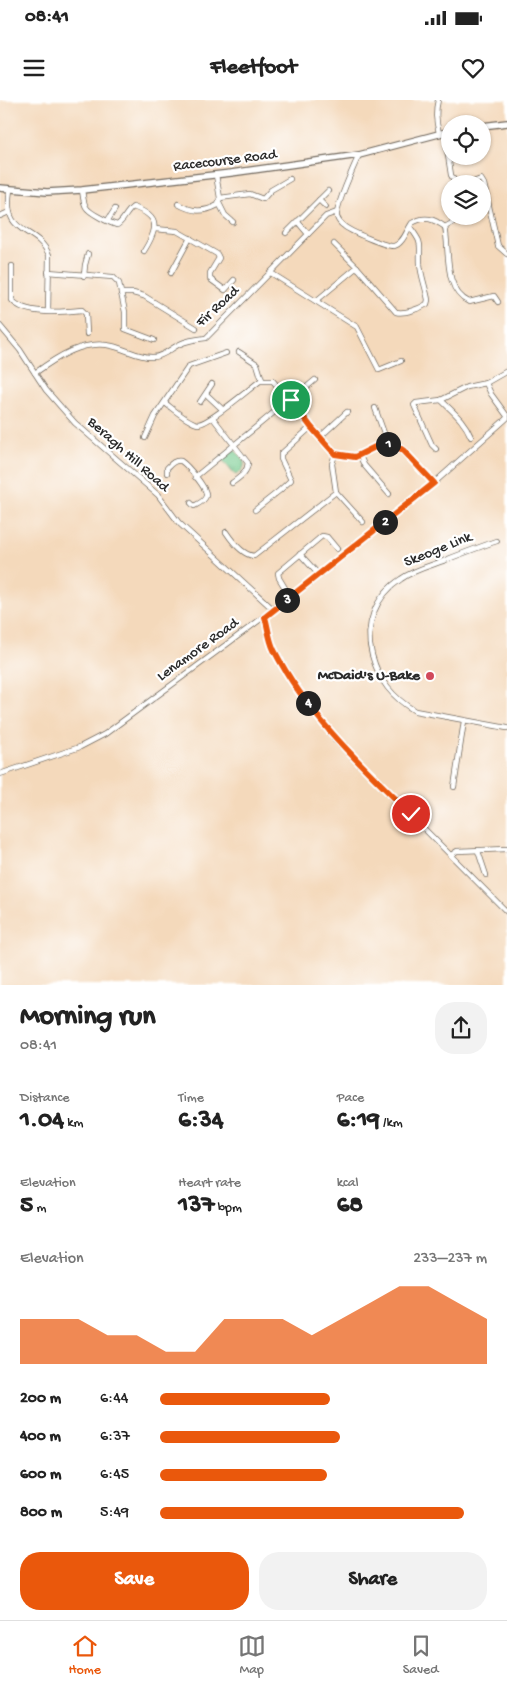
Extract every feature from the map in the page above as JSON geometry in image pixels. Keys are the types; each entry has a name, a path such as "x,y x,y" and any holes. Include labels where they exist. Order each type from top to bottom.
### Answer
{"street":[{"path":"438,100 436,117 440,133"},
{"path":"491,125 507,123"},
{"name":"Racecourse Road","path":"0,188 47,192 82,190 216,175 359,155 440,133"},
{"path":"359,155 337,212 340,223 345,228 393,247 398,244 412,223 422,218 430,218 445,227"},
{"path":"216,175 220,201 225,215 234,223"},
{"path":"178,203 194,211 201,211 207,210 220,201 250,194 263,199 271,190 290,179"},
{"path":"10,190 9,212 14,223 22,231 41,243 49,255 48,311"},
{"path":"82,190 86,207 117,225 128,210 133,207 146,214 155,224 156,229 144,251"},
{"path":"286,233 328,192"},
{"path":"319,200 326,207"},
{"path":"108,220 115,209"},
{"path":"0,216 9,212"},
{"name":"Fir Road","path":"36,373 70,352 97,344 112,346 144,357 155,358 180,343 206,338 326,216 337,212"},
{"path":"491,215 498,246 507,254"},
{"path":"296,222 308,234"},
{"path":"445,227 448,225"},
{"path":"334,244 396,312 400,313 422,307 427,304 428,300 420,264 420,241 410,226"},
{"path":"445,227 452,282 460,296 470,302 494,296 498,302"},
{"path":"156,229 174,229 219,256 210,273 212,282 225,290 234,280"},
{"path":"171,273 190,238"},
{"path":"84,276 88,254"},
{"path":"12,266 12,300 14,303 34,310 63,312 82,310 86,314 87,334"},
{"path":"316,301 357,267"},
{"path":"48,272 113,277 119,283 125,312 124,328 154,340"},
{"path":"271,273 357,327 380,370 401,362"},
{"path":"121,293 133,293 144,296 196,328"},
{"name":"Beragh Hill Road","path":"0,326 36,373 46,390 75,423 158,495 179,523 274,610"},
{"path":"239,352 257,364 262,380"},
{"path":"145,438 152,421 189,366 226,353"},
{"path":"436,449 432,445 414,405 416,403 441,400 467,386 486,383 507,371"},
{"path":"165,403 195,423 205,422 213,418 222,409 262,380 273,381 335,454 355,457 375,447 388,444 397,446 434,483"},
{"path":"291,400 315,380"},
{"path":"486,383 491,394 507,417"},
{"path":"200,402 212,384"},
{"path":"206,394 222,409"},
{"path":"441,400 456,412 471,437"},
{"path":"375,408 388,444"},
{"path":"195,477 278,409"},
{"path":"320,436 347,412"},
{"name":"Lenamore Road","path":"0,774 80,747 105,734 265,617 319,575 434,483 507,417"},
{"path":"213,418 248,462 247,469 232,482"},
{"path":"255,510 291,480 281,459 281,454 311,427"},
{"path":"335,454 332,464 336,492 363,522"},
{"path":"360,456 364,465 389,494"},
{"path":"167,473 167,468 172,463 181,461 195,477 206,491 206,495 204,500 198,504 194,506 191,503"},
{"path":"226,532 241,550 247,555 254,556 336,492"},
{"path":"285,588 278,574 322,536 327,537 337,549"},
{"name":"Skeoge Link","path":"497,541 402,578 392,586 374,610 369,627 369,644 375,666 384,684 395,697 415,711 507,728"},
{"path":"300,554 319,575"},
{"path":"265,617 273,648 300,692 335,739 507,912"},
{"path":"454,787 464,721"},
{"path":"451,855 457,851 507,849"},
{"path":"478,851 486,875"}],"green space":[{"path":"233,449 244,462 243,469 236,475 221,458"}],"place":[{"name":"McDaid's U-Bake","path":"430,676"}],"route":[{"path":"291,400 311,427 335,454 355,457 375,447 388,444 397,446 434,483 265,617 273,648 300,692 335,739 411,814"}]}
